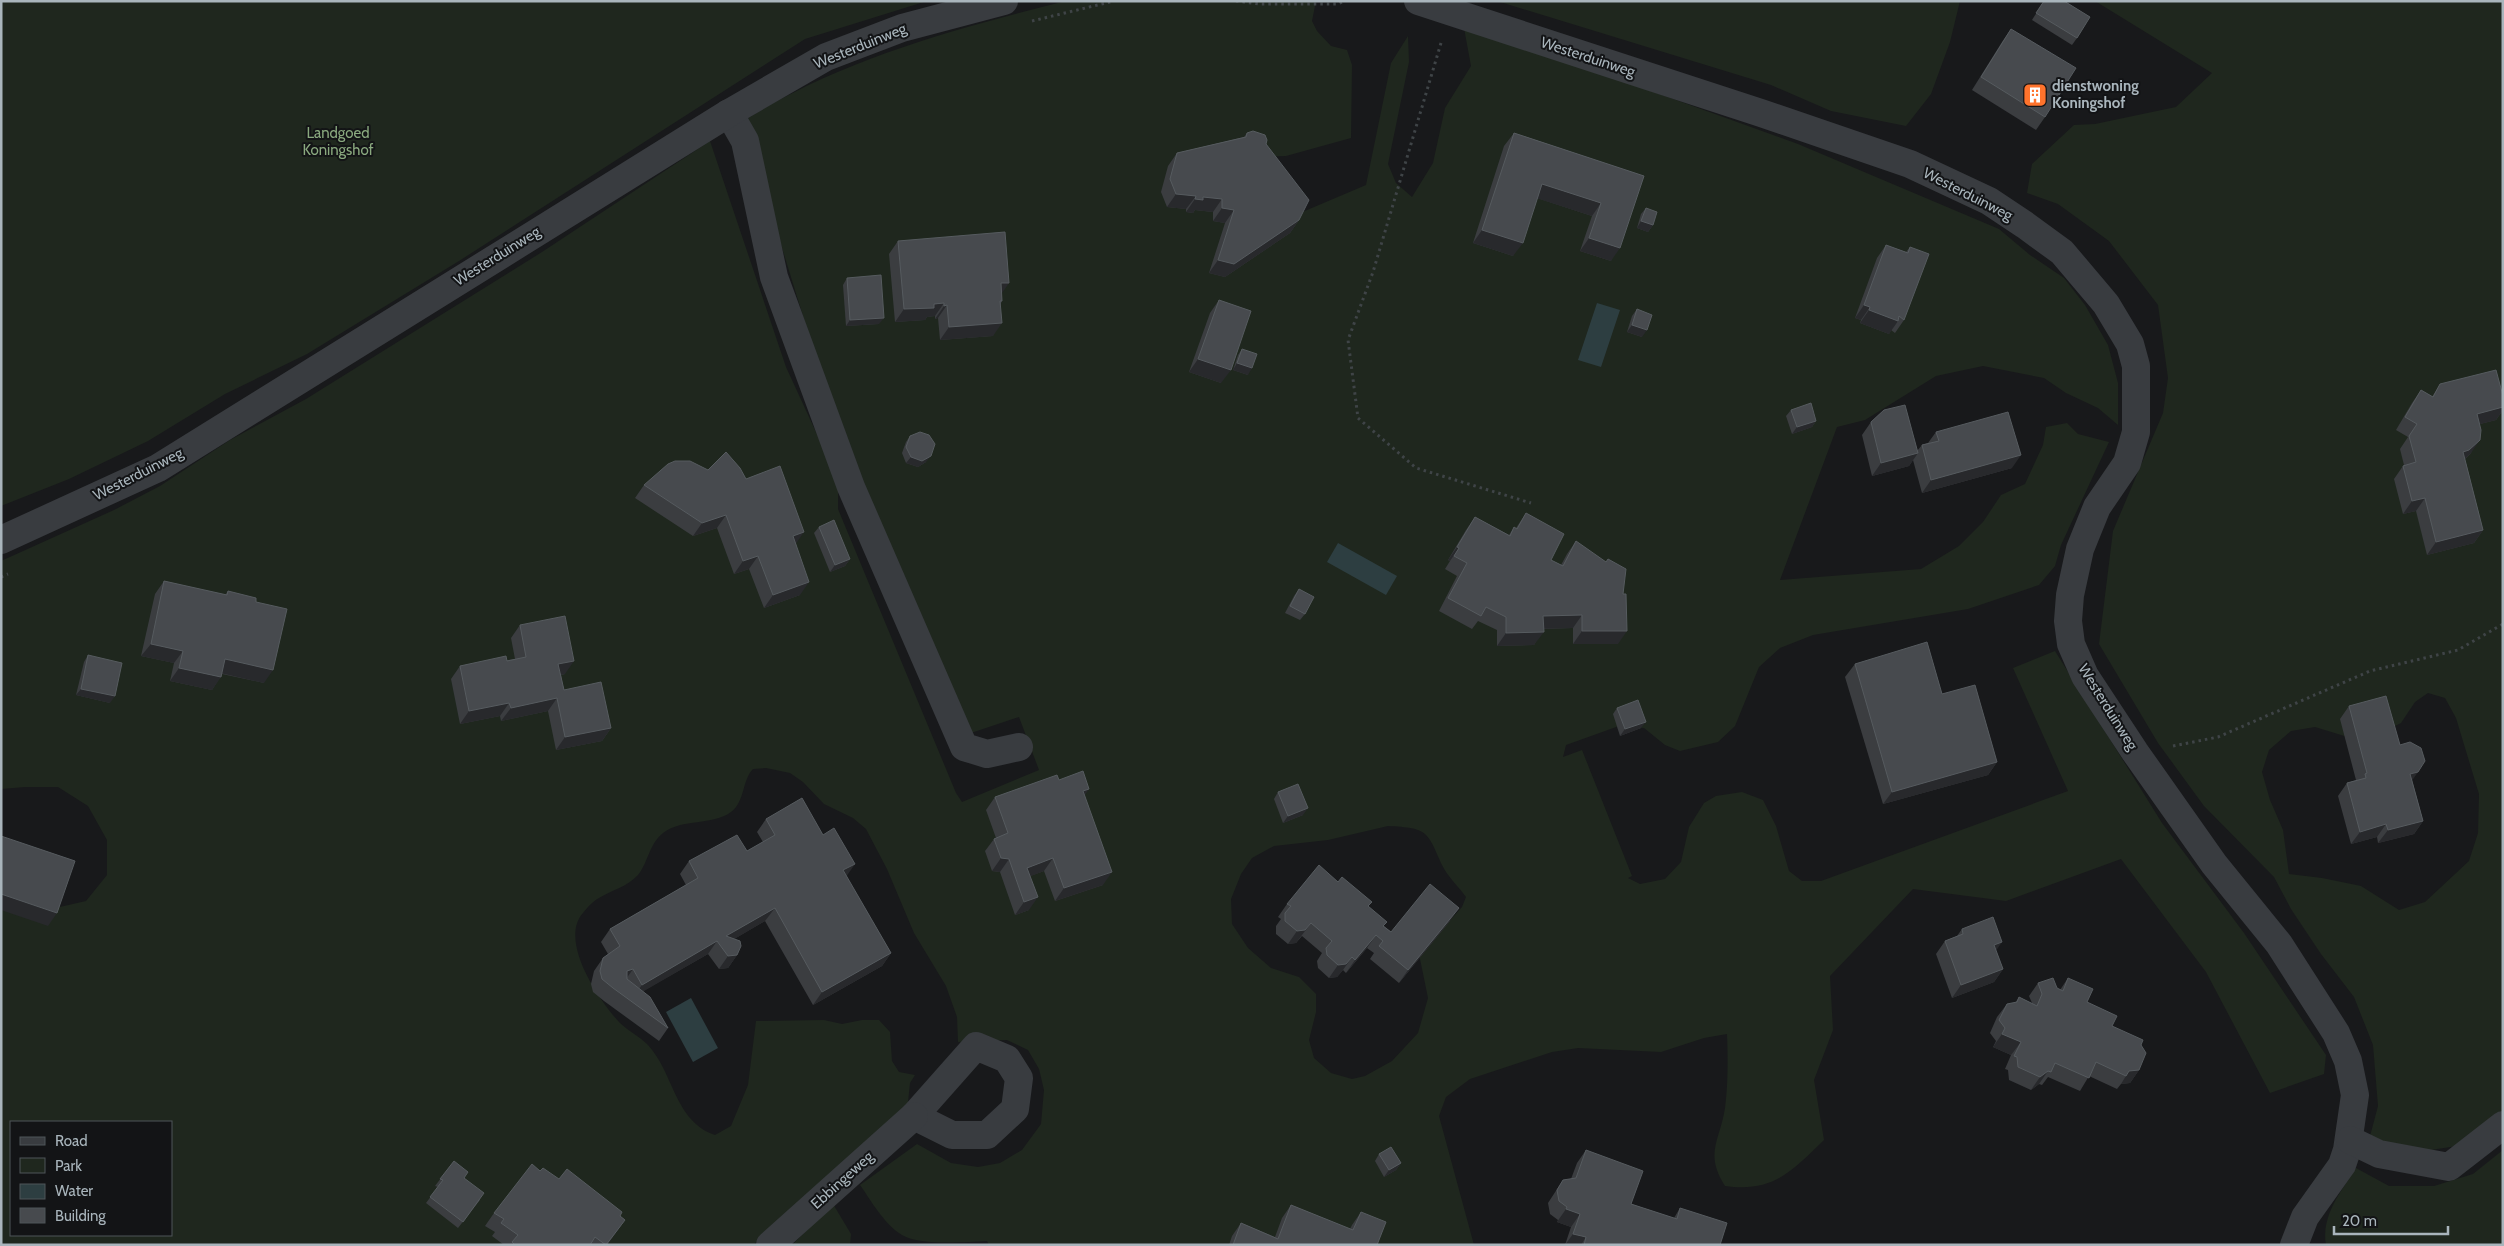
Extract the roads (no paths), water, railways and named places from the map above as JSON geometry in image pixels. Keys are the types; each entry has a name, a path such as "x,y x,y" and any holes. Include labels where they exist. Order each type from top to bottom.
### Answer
{"street":[{"name":"Westerduinweg","path":"1,540 158,468 728,113 826,57 902,28 1004,1"},
{"name":"Westerduinweg","path":"1418,1 1761,113 1910,164 1988,201 2026,225 2062,252 2106,304 2130,344 2136,366 2136,432 2126,463 2097,507 2080,548 2070,595 2068,621 2071,644 2085,676 2136,752 2214,864 2279,944 2336,1033 2348,1061 2355,1095 2350,1140 2342,1165 2305,1217 2294,1245"},
{"path":"728,113 745,141 774,277 851,487 964,747 987,754 1018,747"},
{"name":"Ebbingeweg","path":"770,1245 914,1116"},
{"path":"2350,1140 2379,1154 2449,1166 2503,1125"}],"water":[{"path":"1597,303 1620,310 1601,367 1578,360"},
{"path":"1338,543 1397,576 1386,595 1327,562"},
{"path":"691,998 718,1048 693,1062 666,1012"}],"place":[{"name":"dienstwoning Koningshof","path":"2035,95"}],"park label":[{"name":"Landgoed Koningshof","path":"338,142"}]}
